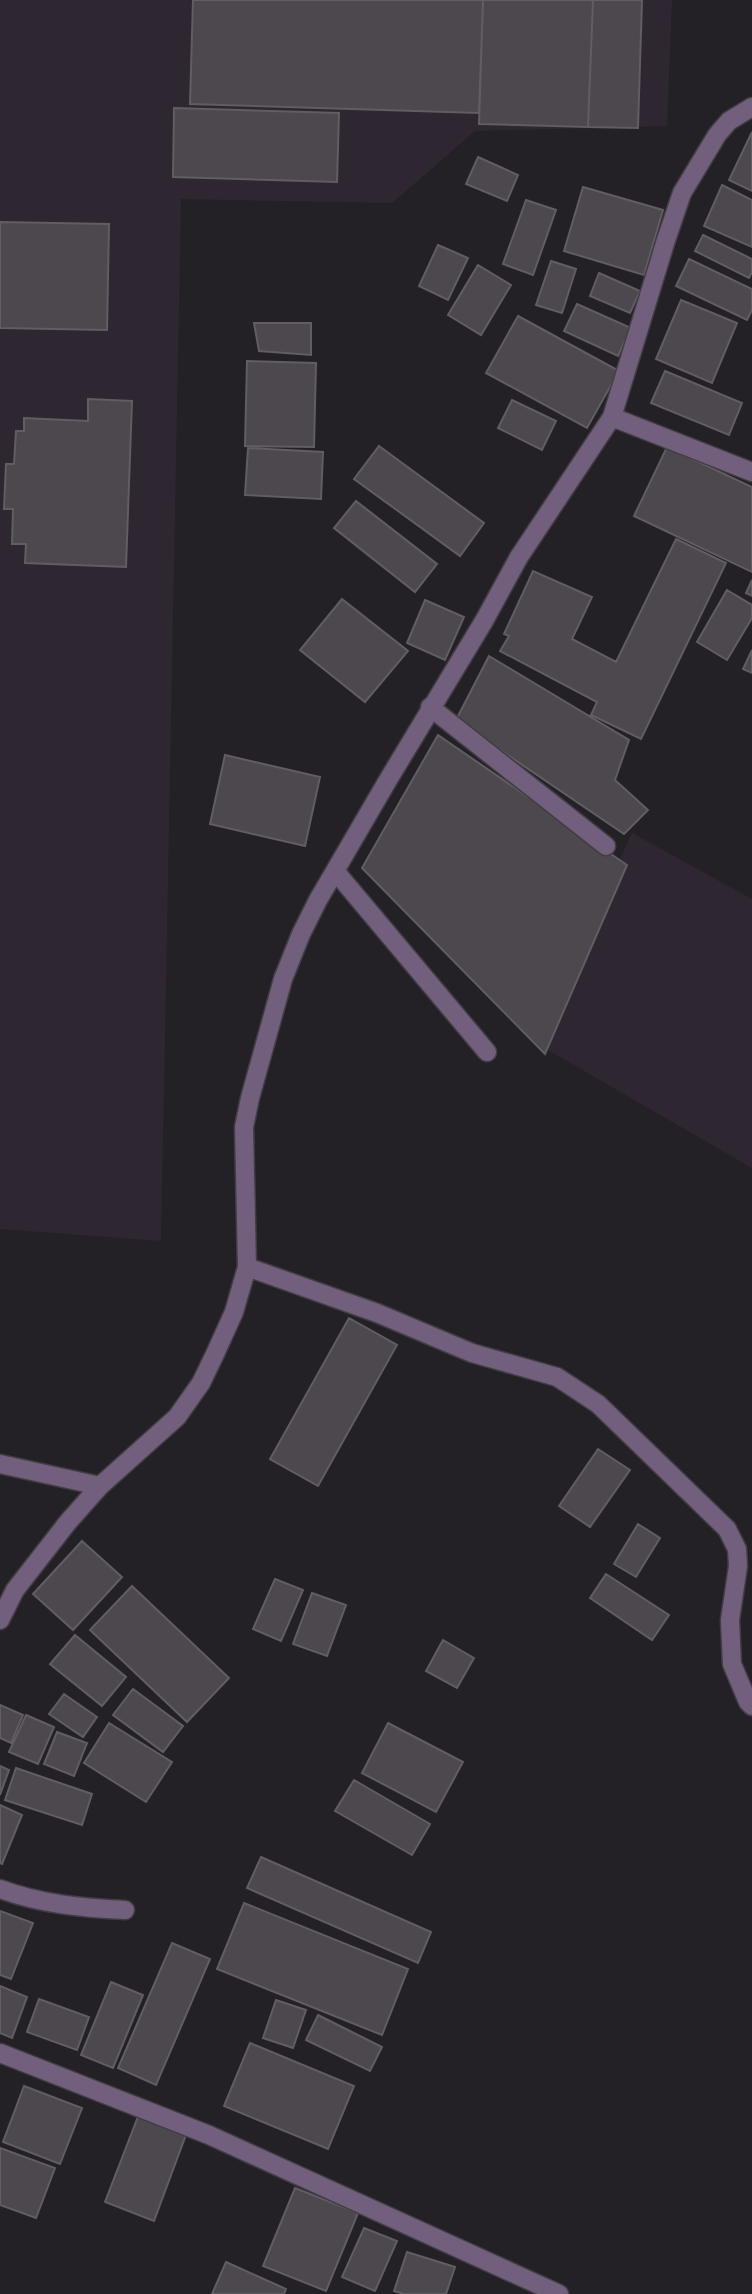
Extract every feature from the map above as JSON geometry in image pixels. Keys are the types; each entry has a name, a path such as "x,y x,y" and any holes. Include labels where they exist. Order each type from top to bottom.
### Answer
{"street":[{"path":"0,1620 15,1590 45,1549 100,1486 177,1417 201,1382 234,1312 247,1267 244,1127 283,979 301,934 318,900 519,558 612,417 682,194 717,135 729,121 752,107"},
{"path":"612,417 752,472"},
{"path":"430,707 607,846"},
{"path":"336,872 487,1052"},
{"path":"247,1267 377,1313 472,1353 557,1377 598,1404 727,1530 737,1549 738,1566 730,1620 732,1664 752,1706"},
{"path":"0,1464 100,1486"},
{"path":"0,1889 34,1900 77,1907 125,1910"},
{"path":"0,2053 209,2136 526,2288 559,2294"}],"shaded area":[{"path":"0,0 672,0 667,126 475,131 392,203 181,199 161,1241 0,1229"},
{"path":"632,833 752,899 752,1168 534,1042"}],"building":[{"path":"193,0 483,0 479,113 190,104"},
{"path":"483,0 593,0 588,127 479,124"},
{"path":"593,0 642,0 638,128 588,127"},
{"path":"174,108 339,113 337,182 173,177"},
{"path":"752,132 752,191 729,180"},
{"path":"478,157 518,175 507,201 466,184"},
{"path":"722,185 752,200 752,247 704,226"},
{"path":"583,187 663,210 644,275 564,251"},
{"path":"526,200 556,210 533,275 503,264"},
{"path":"0,222 109,224 107,330 0,328"},
{"path":"703,235 752,259 749,278 695,251"},
{"path":"438,245 468,258 448,300 419,286"},
{"path":"689,259 752,289 752,310 747,320 676,286"},
{"path":"551,261 576,269 562,313 536,305"},
{"path":"478,265 511,285 481,335 448,315"},
{"path":"599,273 640,291 630,313 590,296"},
{"path":"681,300 737,323 712,383 656,359"},
{"path":"577,304 631,328 618,356 564,331"},
{"path":"518,316 619,371 587,428 486,373"},
{"path":"254,323 311,323 311,355 259,351"},
{"path":"247,361 316,363 314,447 245,446"},
{"path":"665,371 742,403 729,435 651,403"},
{"path":"88,399 132,401 126,567 25,563 26,544 12,544 13,509 4,509 6,464 14,464 16,431 24,431 24,418 88,421"},
{"path":"512,400 556,421 542,450 498,428"},
{"path":"379,446 484,523 460,556 354,479"},
{"path":"667,447 752,487 752,572 634,516"},
{"path":"248,448 323,452 321,499 245,495"},
{"path":"356,501 437,564 415,592 334,528"},
{"path":"676,539 726,563 641,739 591,715 597,702 500,651 509,636 504,634 533,571 592,597 572,639 616,662"},
{"path":"752,580 752,596 746,593"},
{"path":"727,590 752,605 752,618 727,660 697,642"},
{"path":"342,599 408,651 365,702 300,650"},
{"path":"425,600 464,617 445,660 407,643"},
{"path":"752,650 752,673 743,669"},
{"path":"489,656 629,740 615,780 648,810 624,834 456,720"},
{"path":"438,735 627,865 545,1054 362,868"},
{"path":"225,755 320,777 305,846 210,824"},
{"path":"349,1318 397,1345 318,1486 270,1459"},
{"path":"598,1449 630,1470 590,1527 559,1506"},
{"path":"638,1524 660,1538 636,1577 614,1564"},
{"path":"82,1541 122,1577 73,1630 33,1594"},
{"path":"606,1574 669,1615 652,1640 590,1598"},
{"path":"275,1579 303,1590 281,1641 253,1629"},
{"path":"132,1586 229,1678 187,1722 90,1630"},
{"path":"312,1593 346,1605 327,1656 293,1644"},
{"path":"75,1635 126,1677 102,1706 50,1664"},
{"path":"443,1640 474,1658 457,1688 426,1671"},
{"path":"133,1689 183,1726 163,1752 113,1715"},
{"path":"64,1694 97,1717 83,1737 49,1714"},
{"path":"0,1705 23,1715 11,1743 0,1738"},
{"path":"26,1715 54,1727 38,1764 9,1752"},
{"path":"109,1723 172,1762 146,1802 84,1763"},
{"path":"388,1723 463,1762 436,1812 362,1773"},
{"path":"57,1732 87,1743 74,1776 44,1764"},
{"path":"0,1766 9,1770 0,1795"},
{"path":"16,1768 92,1794 82,1825 5,1800"},
{"path":"354,1780 430,1824 412,1855 335,1811"},
{"path":"0,1805 22,1815 2,1864 0,1863"},
{"path":"261,1857 431,1932 418,1963 247,1888"},
{"path":"244,1903 408,1969 382,2035 217,1969"},
{"path":"0,1911 33,1923 11,1979 0,1975"},
{"path":"172,1943 210,1959 156,2085 118,2068"},
{"path":"111,1982 143,1995 113,2068 81,2055"},
{"path":"0,1986 27,1997 12,2038 0,2033"},
{"path":"39,1999 89,2017 77,2050 27,2032"},
{"path":"276,2000 306,2010 293,2048 263,2038"},
{"path":"318,2015 382,2047 370,2071 306,2040"},
{"path":"250,2043 354,2086 328,2149 224,2106"},
{"path":"24,2086 82,2108 60,2164 3,2142"},
{"path":"139,2114 187,2132 154,2221 105,2202"},
{"path":"0,2148 55,2168 36,2218 0,2205"},
{"path":"295,2188 358,2213 326,2291 263,2266"},
{"path":"364,2228 397,2241 375,2291 342,2277"},
{"path":"407,2252 455,2267 446,2294 404,2294 394,2291"},
{"path":"226,2262 286,2289 284,2294 212,2294"}]}
